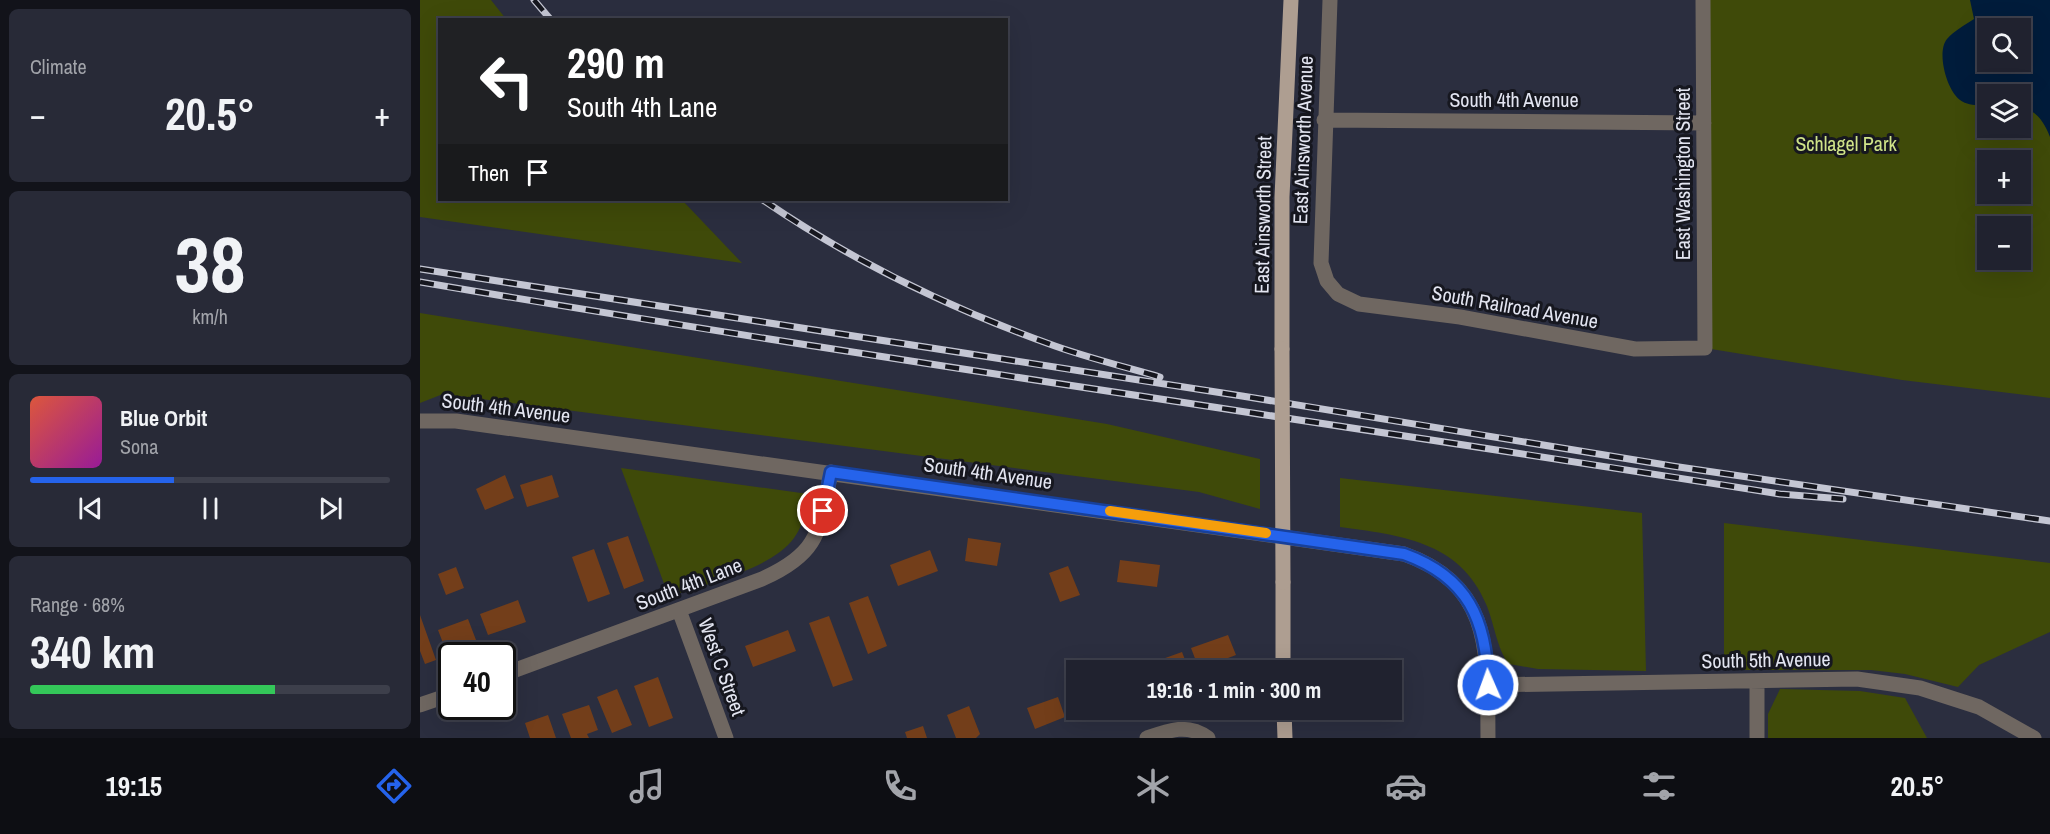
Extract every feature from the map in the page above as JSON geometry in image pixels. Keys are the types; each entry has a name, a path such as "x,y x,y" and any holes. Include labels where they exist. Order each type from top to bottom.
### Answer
{"main road":[{"name":"East Ainsworth Street","path":"1283,660 1282,197 1292,0"},
{"path":"1284,720 1285,738"}],"street":[{"name":"East Ainsworth Avenue","path":"1327,281 1321,263 1329,0"},
{"name":"East Washington Street","path":"1703,0 1705,348"},
{"name":"South 4th Avenue","path":"1324,120 1704,123"},
{"name":"South Railroad Avenue","path":"1327,281 1338,294 1359,304 1460,317 1635,349 1705,348"},
{"name":"South 4th Avenue","path":"420,421 456,421 1404,554 1438,569 1455,584 1470,601 1480,622 1487,663 1488,738"},
{"name":"South 4th Lane","path":"516,670 778,572 802,555 819,530 831,472"},
{"name":"West C Street","path":"679,610 726,738"},
{"name":"South 5th Avenue","path":"1488,685 1857,679 1920,688 1979,707 2034,738"},
{"path":"1757,681 1757,738"},
{"path":"420,705 438,699"},
{"path":"1147,738 1181,728 1203,734"}],"green space":[{"path":"420,0 491,0 505,18 438,18 438,201 683,201 742,263 420,217"},
{"name":"Schlagel Park","path":"1703,0 2050,0 2050,398 1902,380 1705,348"},
{"path":"420,313 1107,424 1260,459 1260,509 1199,492 443,394 420,403"},
{"path":"621,468 808,494 804,517 794,538 784,549 770,558 736,574 669,597"},
{"path":"1340,478 1642,513 1646,671 1538,669 1509,664 1501,651 1486,604 1475,583 1461,567 1444,554 1405,538 1340,527"},
{"path":"1724,523 2050,563 2050,632 1979,665 1958,687 1905,674 1871,670 1724,670"},
{"path":"1780,689 1860,691 1905,698 1927,738 1768,738 1768,714"}],"water":[{"path":"1970,0 2050,0 2050,137 2039,118 2031,111 2031,84 1977,84 1977,105 1966,103 1955,95 1947,80 1943,62 1944,45 1953,33 1974,19"}],"building":[{"path":"505,475 514,498 485,510 476,489"},
{"path":"552,475 559,497 527,507 520,485"},
{"path":"628,536 644,581 624,589 607,543"},
{"path":"968,538 1001,543 997,566 965,561"},
{"path":"594,549 610,594 588,602 572,557"},
{"path":"930,550 938,571 898,586 890,565"},
{"path":"1120,560 1160,565 1157,587 1117,582"},
{"path":"1068,566 1080,595 1060,602 1049,573"},
{"path":"456,567 464,588 446,595 438,574"},
{"path":"868,596 887,646 868,654 849,603"},
{"path":"518,600 526,622 488,635 480,614"},
{"path":"420,615 436,660 425,664 420,651"},
{"path":"829,616 853,680 833,687 809,623"},
{"path":"468,619 476,640 443,642 438,630"},
{"path":"788,630 796,651 753,667 745,646"},
{"path":"1228,635 1236,655 1223,660 1196,660 1191,648"},
{"path":"1182,652 1185,660 1160,660"},
{"path":"658,677 673,718 649,727 634,686"},
{"path":"617,689 632,725 612,733 597,697"},
{"path":"1058,697 1065,717 1035,729 1027,708"},
{"path":"589,705 598,730 587,734 589,738 571,738 562,714"},
{"path":"969,706 980,734 976,738 956,738 947,715"},
{"path":"548,715 556,738 530,738 525,723"},
{"path":"923,726 927,738 907,738 905,732"}],"railway":[{"path":"534,0 549,18"},
{"path":"765,201 868,264 979,317 1055,346 1160,377"},
{"path":"420,269 1242,396 1672,466 2050,521"},
{"path":"420,282 930,364 1780,494 1843,499"}],"slow traffic":[{"path":"1110,511 1266,533"}],"route":[{"path":"823,511 831,472 1384,549 1404,554 1438,569 1470,601 1480,622 1485,642 1488,685"}]}
